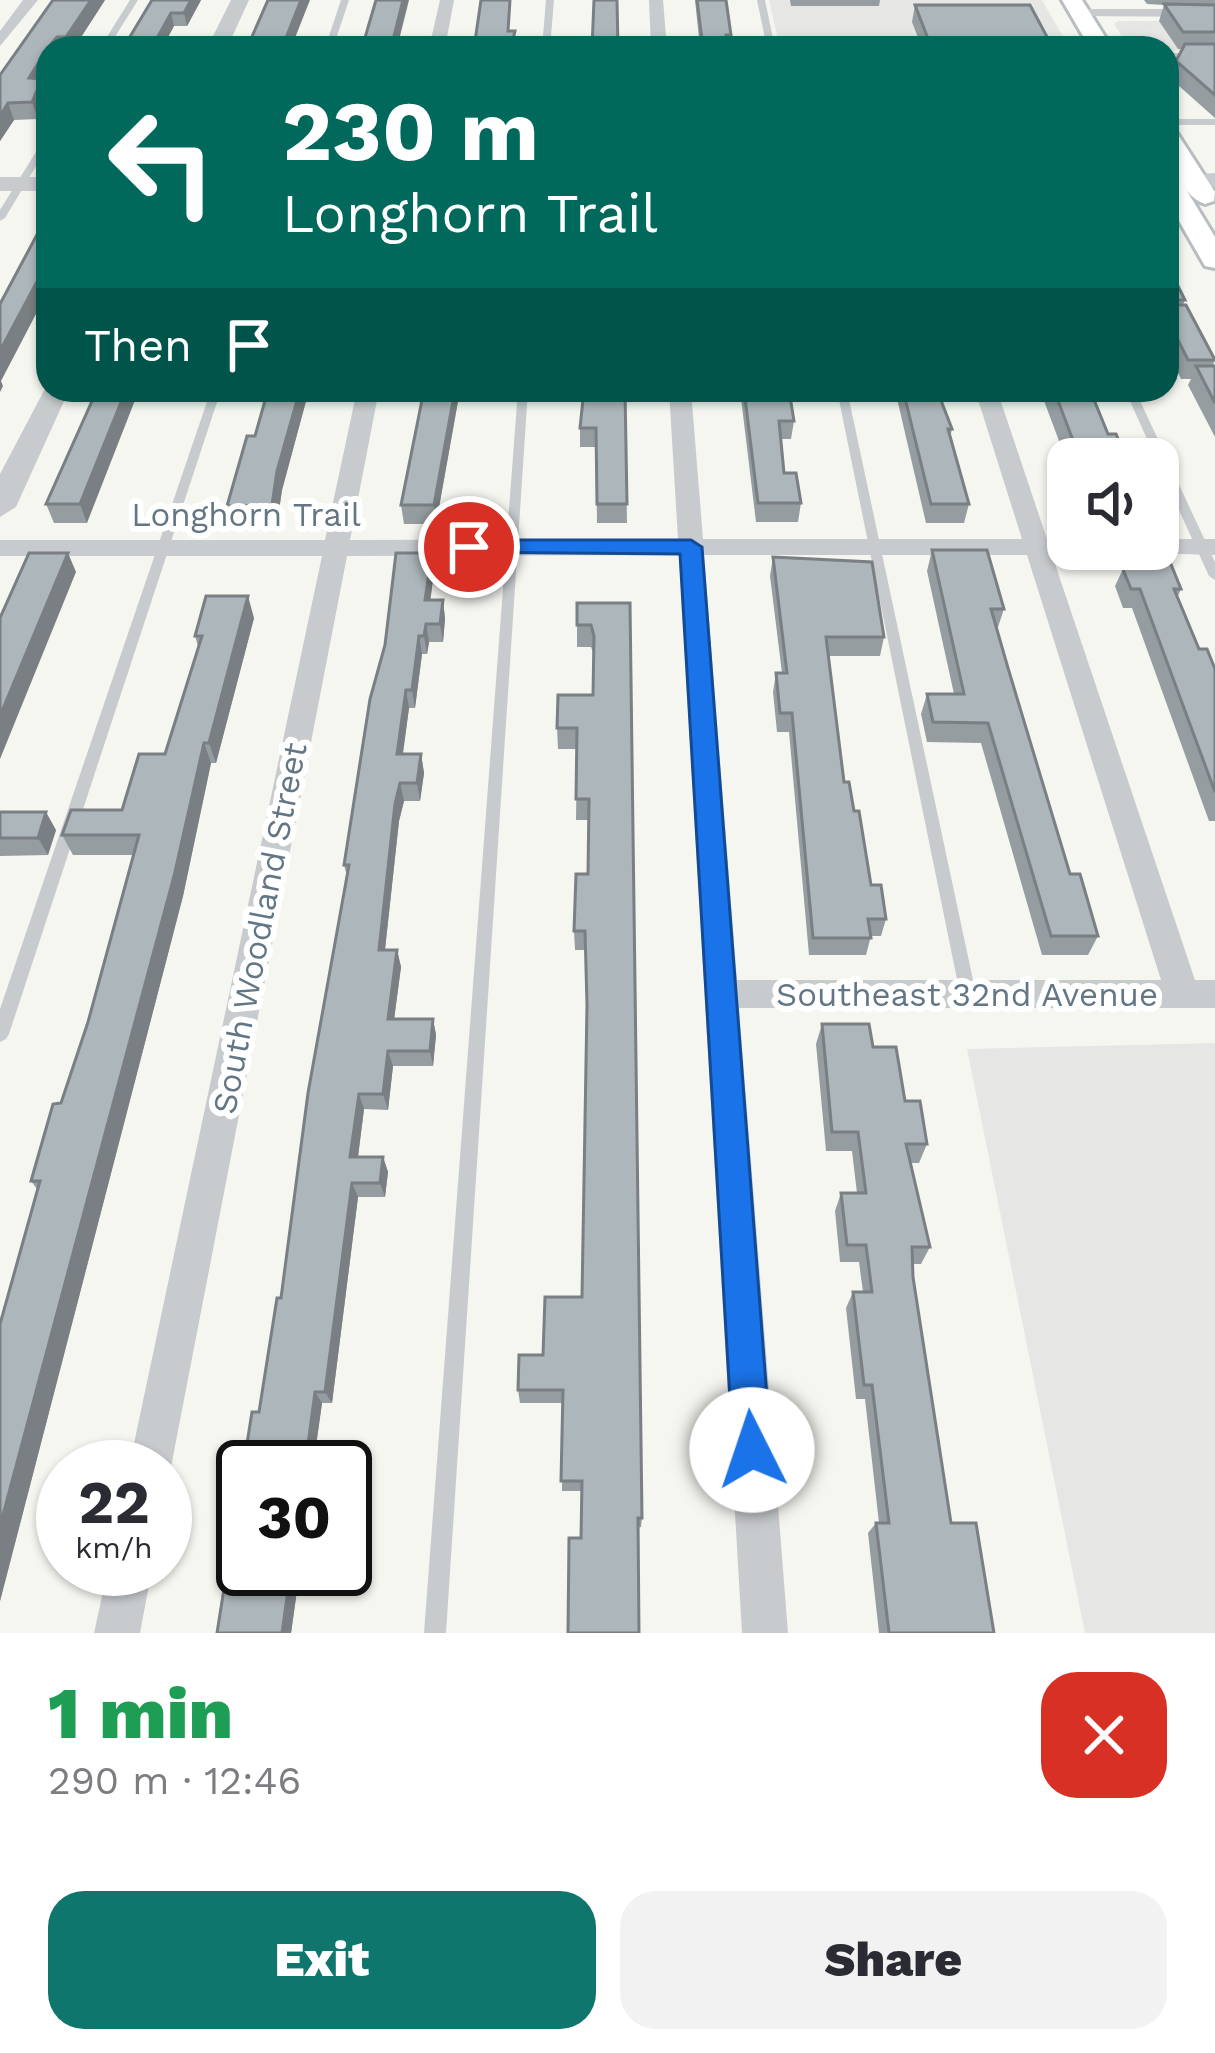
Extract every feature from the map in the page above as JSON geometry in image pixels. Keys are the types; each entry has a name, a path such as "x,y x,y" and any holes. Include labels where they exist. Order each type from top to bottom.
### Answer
{"main road":[{"path":"1076,7 1094,36"},
{"path":"1183,181 1215,212"},
{"path":"1183,181 1215,260"}],"street":[{"path":"0,41 31,0"},
{"path":"223,36 240,0"},
{"path":"440,36 447,0"},
{"path":"656,0 658,36"},
{"path":"1076,7 1213,16"},
{"path":"0,507 49,402"},
{"name":"South Woodland Street","path":"155,1440 366,402"},
{"path":"681,402 765,1633"},
{"path":"990,402 1037,547 1199,994"},
{"name":"Longhorn Trail","path":"0,548 1047,547"},
{"name":"Southeast 32nd Avenue","path":"719,994 1199,994"},
{"path":"117,1633 125,1596"}],"lane":[{"path":"112,36 134,0"},
{"path":"333,36 345,0"},
{"path":"547,36 550,0"},
{"path":"761,0 768,36"},
{"path":"1179,55 1215,55"},
{"path":"1179,122 1215,122"},
{"path":"0,218 10,184 36,154"},
{"path":"0,1034 212,402"},
{"path":"435,1633 522,402"},
{"path":"844,402 968,994"},
{"path":"1136,402 1208,547 1215,576"}],"shaded area":[{"path":"769,0 1042,0 1063,36 777,36"},
{"path":"1208,21 1215,53 1179,51 1179,36 1122,36 1114,24"},
{"path":"1215,1043 1215,1633 1085,1633 967,1049"}],"building":[{"path":"53,0 91,0 67,36 36,36 36,67 29,78 36,79 32,102 8,103 0,116 0,75"},
{"path":"152,0 191,0 184,13 171,13 158,36 130,36"},
{"path":"268,0 301,0 287,36 252,36"},
{"path":"376,0 403,0 394,36 366,36"},
{"path":"481,0 510,0 508,31 515,31 514,36 476,36"},
{"path":"594,0 617,0 618,36 592,36"},
{"path":"697,0 726,0 731,35 702,36"},
{"path":"1164,4 1215,5 1215,32 1183,32"},
{"path":"915,5 1030,5 1047,36 927,36"},
{"path":"1185,44 1215,44 1215,95 1179,64"},
{"path":"36,236 36,284 0,351 0,304"},
{"path":"1179,305 1186,305 1215,360 1188,360 1179,342"},
{"path":"1196,366 1215,366 1215,403"},
{"path":"92,402 121,402 80,504 46,504"},
{"path":"265,402 297,402 272,505 227,506 247,436 255,436"},
{"path":"422,402 453,402 434,505 401,505"},
{"path":"583,402 625,402 627,504 597,504 596,428 580,428"},
{"path":"745,402 791,402 794,421 779,421 784,473 796,473 801,503 758,503"},
{"path":"906,402 942,402 952,429 948,429 969,504 931,504"},
{"path":"1059,402 1095,402 1108,434 1118,438 1072,438"},
{"path":"932,550 987,550 1004,609 991,609 1070,874 1080,874 1098,936 1051,936 988,723 933,722 927,694 964,694"},
{"path":"29,553 68,553 0,716 0,618"},
{"path":"396,553 432,553 425,600 443,600 440,624 426,624 424,636 419,636 412,690 406,690 397,754 421,754 417,783 400,783 395,804 379,950 397,950 388,1019 433,1019 430,1051 388,1051 383,1094 359,1094 350,1157 383,1157 380,1183 352,1183 325,1392 315,1392 309,1440 247,1440 252,1412 259,1412 277,1298 281,1298 308,1093 349,865 344,865 370,699 385,645"},
{"path":"773,557 872,562 884,637 826,637 844,782 849,782 854,811 859,811 871,885 881,885 886,919 868,919 871,938 813,938 792,713 780,713 776,673 787,673"},
{"path":"1123,570 1173,570 1181,589 1174,589 1199,649 1207,649 1215,669 1215,792 1140,589 1131,589"},
{"path":"206,596 248,596 209,743 204,743 174,876 0,1526 0,1324 40,1181 31,1181 53,1104 61,1103 88,1022 139,835 62,835 71,810 122,810 139,754 165,754 202,636 195,636"},
{"path":"577,603 630,603 642,1518 638,1518 639,1633 568,1633 569,1538 581,1538 582,1481 561,1481 563,1390 518,1390 519,1355 543,1355 545,1297 582,1297 587,1005 585,931 574,931 576,874 588,874 589,799 576,799 577,728 557,728 558,695 593,695 594,636 591,625 577,625"},
{"path":"0,812 46,812 38,838 0,838"},
{"path":"822,1024 869,1024 873,1047 896,1047 905,1101 920,1101 927,1144 906,1144 930,1247 912,1247 913,1277 951,1523 976,1523 994,1633 889,1633 876,1523 889,1523 872,1385 864,1385 853,1292 872,1292 866,1245 847,1245 841,1193 866,1193 858,1132 832,1132"},
{"path":"223,1596 287,1596 282,1633 217,1633"}],"route":[{"path":"469,547 691,547 752,1450"}]}
